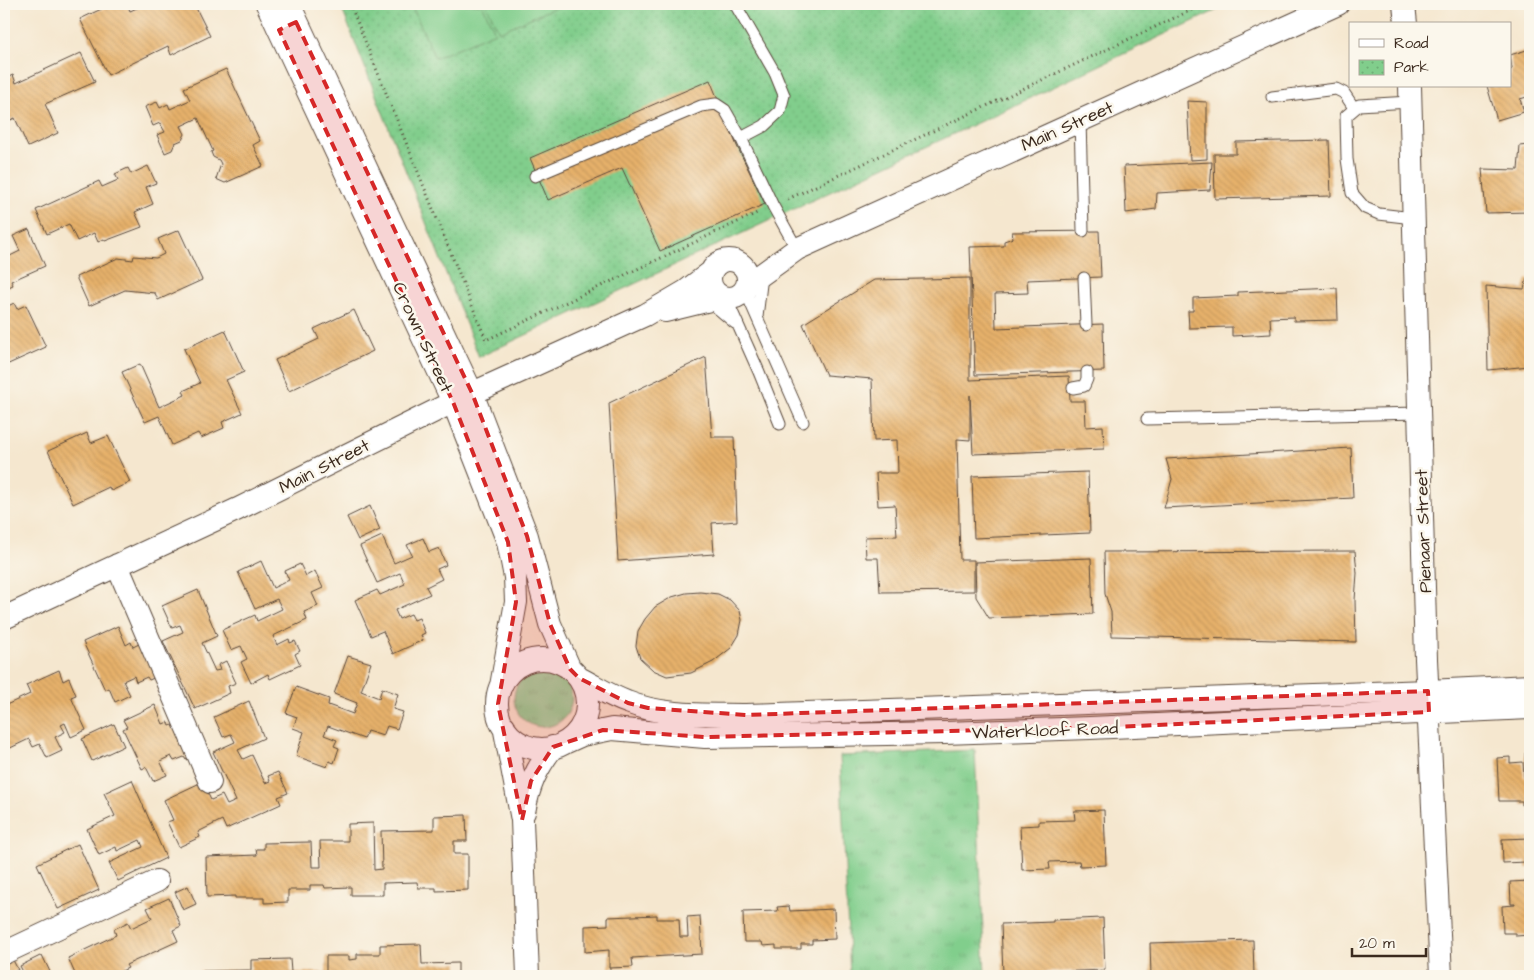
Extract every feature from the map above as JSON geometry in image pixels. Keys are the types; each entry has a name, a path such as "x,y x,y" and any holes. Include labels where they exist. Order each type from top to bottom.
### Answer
{"street":[{"name":"Crown Street","path":"267,4 292,15 409,284 527,536 550,624 575,673"},
{"name":"Main Street","path":"645,315 735,291 797,249 1338,4"},
{"path":"1404,4 1406,22"},
{"name":"Pienaar Street","path":"1410,94 1428,702 1441,976"},
{"name":"Main Street","path":"736,261 797,249"},
{"path":"736,261 744,267 748,280 735,291 711,287 711,272 721,262 736,261"},
{"name":"Main Street","path":"4,618 238,509 462,397 645,315 686,292 711,272"},
{"name":"Crown Street","path":"462,397 508,542 515,577 516,602 514,618 501,686"},
{"path":"117,566 210,782"},
{"path":"522,820 531,781 557,746 577,732 586,715 587,696 575,673 560,663 549,659 531,660 516,668 507,676 501,686 498,695 500,718 510,735 524,745 536,748 557,746"},
{"name":"Waterkloof Road","path":"575,673 628,703 682,713 756,714 1088,702 1428,702 1530,708"},
{"name":"Waterkloof Road","path":"557,746 582,735 612,729 705,737 1090,728 1428,702 1530,686"},
{"path":"1088,702 1090,728"},
{"path":"504,726 522,820 528,976"},
{"path":"4,953 157,881"}],"lane":[{"path":"735,4 775,73 784,94 780,111 764,126 741,138"},
{"path":"1272,98 1336,89 1344,93 1354,108"},
{"path":"1410,94 1359,105 1346,116 1347,159 1352,192 1365,208 1379,214 1414,218"},
{"path":"535,176 701,106 716,104 725,110 741,138 773,206 797,249"},
{"path":"1080,120 1083,231"},
{"path":"1084,278 1086,325"},
{"path":"735,291 757,319 803,422"},
{"path":"735,291 757,319"},
{"path":"735,291 738,326 780,424"},
{"path":"735,291 738,326"},
{"path":"1073,388 1084,386 1087,372"},
{"path":"1148,420 1419,413"}],"path":[{"path":"350,4 486,340 1204,4"}],"highlighted area":[{"path":"296,22 472,393 527,536 550,624 570,669 579,678 628,703 648,708 746,715 1428,691 1429,712 1113,727 705,737 603,730 553,747 531,781 522,820 498,704 516,602 508,542 453,402 279,30"}],"green space":[{"path":"340,4 1230,4 479,357"},
{"path":"411,4 482,4 495,32 435,58"},
{"path":"486,4 557,4 558,6 499,32"},
{"path":"543,669 559,674 567,682 572,698 567,714 559,722 543,727 527,722 519,714 514,698 519,682 527,674"},
{"path":"975,750 985,976 850,976 840,756"}],"building":[{"path":"112,4 127,4 130,11 146,4 194,4 210,36 171,55 168,46 108,75 80,19"},
{"path":"1530,49 1530,96 1520,99 1524,112 1497,120 1488,88 1512,88 1512,54"},
{"path":"81,53 95,82 45,104 58,133 28,147 15,118 4,123 4,79 13,75 16,83"},
{"path":"226,69 260,141 253,145 263,166 225,183 216,179 221,164 219,160 213,157 211,152 213,151 198,118 181,126 185,134 182,140 175,143 172,150 165,153 157,135 165,132 160,123 153,126 145,107 157,102 160,108 168,104 170,109 190,100 184,88"},
{"path":"710,80 737,146 765,204 660,251 622,168 548,200 530,158"},
{"path":"1187,101 1207,102 1207,159 1190,160"},
{"path":"1329,140 1331,196 1215,199 1214,154 1236,154 1236,142"},
{"path":"1530,145 1530,212 1486,213 1482,169 1518,170 1520,146"},
{"path":"1212,162 1210,190 1157,193 1156,209 1126,213 1124,166"},
{"path":"148,166 156,183 146,187 153,204 135,212 142,227 98,242 94,233 77,241 69,224 47,234 36,210 99,181 102,187 118,180 115,174 128,168 131,174"},
{"path":"29,229 45,266 11,281 13,285 4,289 4,259 20,251 13,236"},
{"path":"179,230 202,280 158,300 155,293 125,290 89,306 76,277 118,258 133,260 134,256 156,258 164,254 158,239"},
{"path":"1099,231 1101,277 1027,280 1028,293 995,294 996,328 1103,324 1104,371 975,375 970,247 1004,246 1004,241 1013,238 1012,232"},
{"path":"970,278 970,380 1069,376 1070,401 1085,401 1086,427 1103,426 1104,449 973,454 970,395 970,440 957,439 960,560 974,560 974,591 880,592 878,558 866,558 865,537 897,536 895,505 878,506 876,473 898,473 897,440 874,441 872,379 826,375 803,324 874,280"},
{"path":"1527,279 1530,280 1530,366 1488,370 1486,286 1524,289"},
{"path":"1337,288 1338,320 1294,321 1294,317 1270,318 1271,334 1232,336 1232,327 1189,328 1188,311 1193,311 1193,298 1238,296 1238,292"},
{"path":"14,303 17,309 26,305 46,347 4,366 4,308"},
{"path":"354,310 373,351 289,391 275,360 319,339 314,329"},
{"path":"225,330 244,372 226,380 242,413 222,422 224,428 201,438 198,433 172,445 159,416 145,422 122,372 140,364 159,407 185,395 183,391 200,383 184,349"},
{"path":"706,357 712,437 734,437 737,521 712,523 714,554 618,561 609,403"},
{"path":"87,433 91,443 108,436 130,482 111,491 109,487 73,504 48,451"},
{"path":"1351,448 1353,498 1164,508 1172,479 1166,459"},
{"path":"1088,472 1090,533 974,538 972,476"},
{"path":"370,506 380,530 358,540 347,517"},
{"path":"382,536 394,563 412,555 407,545 423,538 429,552 439,548 446,565 437,569 442,579 426,587 430,594 395,610 399,619 411,614 414,620 419,618 425,633 421,635 423,640 393,654 383,631 371,636 355,600 377,590 380,595 405,584 400,573 377,583 360,546"},
{"path":"1355,551 1357,573 1355,600 1356,642 1112,636 1111,612 1105,594 1104,552"},
{"path":"1091,558 1093,614 989,618 976,597 975,562"},
{"path":"261,561 273,588 289,580 285,571 300,564 306,576 315,571 323,588 312,593 318,606 304,612 307,620 273,636 277,645 289,639 290,643 295,641 300,651 295,654 300,665 270,679 268,674 251,683 241,662 247,659 241,646 231,650 222,630 255,615 257,621 282,609 277,599 255,609 238,572"},
{"path":"198,590 217,636 202,643 215,671 220,670 218,665 226,661 236,683 228,686 230,693 195,709 163,641 183,632 180,625 172,628 162,606"},
{"path":"700,592 718,594 730,600 740,611 742,620 739,635 731,648 713,662 691,673 667,676 653,670 640,658 636,646 638,631 645,619 655,607 672,597"},
{"path":"118,626 126,645 131,642 133,647 143,642 159,676 149,680 147,677 136,682 134,676 123,681 130,695 115,702 109,688 105,690 83,642"},
{"path":"348,656 371,663 361,691 379,698 382,688 398,694 393,709 403,712 397,729 387,726 383,736 367,731 364,739 328,726 324,735 337,740 334,746 339,748 334,763 329,761 327,767 296,756 304,732 293,728 297,717 286,713 296,687 329,699 328,705 353,714 357,703 334,694"},
{"path":"59,670 63,681 69,678 76,695 71,697 86,730 71,737 65,723 61,725 65,732 55,737 62,751 47,758 40,744 33,747 29,739 4,751 4,706 30,694 26,685"},
{"path":"249,701 264,738 238,750 243,759 252,755 265,783 270,781 268,776 278,772 288,793 278,797 281,804 226,829 222,820 198,832 200,837 179,847 167,822 173,820 164,800 202,782 211,800 222,795 227,805 236,801 213,752 235,742 231,734 223,737 214,717"},
{"path":"155,705 163,724 168,722 170,726 180,722 196,755 186,760 184,757 174,761 171,756 160,761 167,775 153,781 146,767 142,769 123,729 127,727 123,720"},
{"path":"114,724 124,746 92,761 82,739"},
{"path":"1525,753 1530,753 1530,805 1522,805 1522,801 1499,801 1497,758 1510,757 1510,763 1523,762 1524,777 1526,777"},
{"path":"132,780 166,858 118,881 109,863 143,847 140,840 117,851 116,847 99,855 87,829 115,816 104,793"},
{"path":"1104,810 1106,865 1080,866 1079,861 1049,862 1050,869 1022,870 1020,826 1039,825 1039,821 1075,820 1074,811"},
{"path":"466,815 467,841 454,841 454,854 468,854 468,890 436,891 436,888 418,888 417,882 383,883 383,895 351,895 351,887 325,888 324,885 310,885 310,890 288,890 288,902 264,903 264,898 235,898 235,896 207,897 206,857 257,855 256,849 264,849 264,843 311,842 312,867 321,867 320,841 348,841 348,824 373,823 374,870 382,869 381,831 434,830 434,816"},
{"path":"1530,838 1530,868 1526,868 1526,862 1503,863 1502,839"},
{"path":"78,844 99,890 58,909 37,864"},
{"path":"1530,881 1530,935 1516,936 1516,933 1503,933 1502,906 1515,905 1511,904 1510,882"},
{"path":"188,886 196,904 183,910 175,892"},
{"path":"169,898 181,926 173,930 178,941 126,965 128,968 111,976 76,976 68,958 116,935 114,929 128,922 131,928 152,918 147,908"},
{"path":"789,906 790,911 834,909 835,939 812,940 812,944 801,944 801,949 776,949 776,945 763,946 762,942 744,942 743,912 778,911 777,907"},
{"path":"657,915 657,919 679,919 680,937 688,937 687,917 700,916 702,954 632,958 633,967 609,968 609,950 585,952 585,926 608,925 608,917"},
{"path":"1103,918 1105,970 1003,974 1001,924"},
{"path":"1253,940 1254,976 1151,976 1150,943"},
{"path":"421,944 422,964 458,963 458,976 194,976 200,971 251,970 251,960 290,959 291,972 326,972 326,956 349,956 349,960 357,959 357,954 380,954 380,945"},
{"path":"42,955 52,976 25,976 20,966"},
{"path":"13,960 18,970 4,976 4,964"}]}
